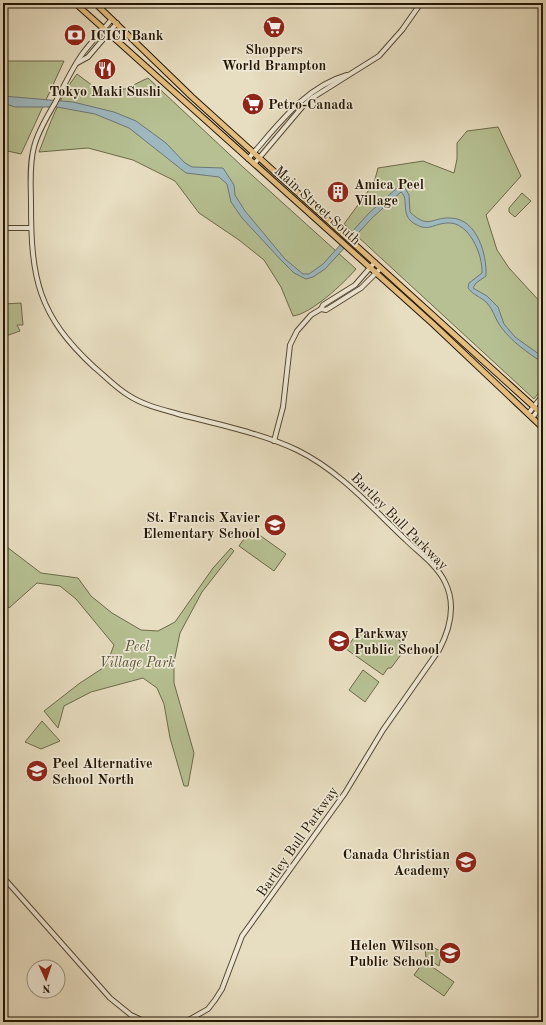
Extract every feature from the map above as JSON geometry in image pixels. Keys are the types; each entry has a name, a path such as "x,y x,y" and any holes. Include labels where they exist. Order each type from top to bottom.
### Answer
{"main road":[{"name":"Main Street South","path":"75,3 433,324 543,428"},
{"name":"Main Street South","path":"95,3 192,97 543,415"}],"street":[{"path":"254,164 303,106 312,98 342,81 348,75 379,56 402,30 421,3"},
{"name":"Bartley Bull Parkway","path":"115,21 106,31 88,57 77,63 38,136 32,158 31,228 34,270 49,311 66,338 114,385 128,396 152,406 274,441 296,449 328,468 346,483 429,562 445,582 449,595 451,618 446,637 433,660 388,722 361,763 344,793 242,936 222,989 215,1000 204,1013 185,1022"},
{"path":"248,159 300,101 339,77 348,75"},
{"path":"3,228 31,228"},
{"path":"274,441 283,407 290,345 297,331 304,322 321,309 323,305 355,285 375,262"},
{"path":"321,309 326,310 361,288 380,268"},
{"path":"536,409 543,395"},
{"path":"530,416 543,404"},
{"path":"3,877 110,998 131,1015 146,1022"}],"green space":[{"path":"3,61 64,61 21,154 3,150"},
{"path":"77,74 97,89 125,89 148,78 243,167 356,269 344,282 318,304 309,310 293,316 281,287 264,260 239,240 199,213 175,181 133,160 88,148 39,152 60,102"},
{"path":"498,127 521,176 486,215 497,250 509,268 543,305 543,387 534,399 344,224 374,183 378,168 423,161 454,173 457,159 457,143 467,131"},
{"path":"522,193 531,201 515,217 509,212 509,208"},
{"path":"21,303 23,325 17,325 20,331 3,337 3,304"},
{"path":"251,529 286,554 274,571 239,546"},
{"name":"Peel Village Park","path":"3,544 41,573 78,578 91,596 112,613 141,630 158,631 175,622 213,568 231,548 234,551 202,592 180,633 174,662 174,683 194,753 188,786 184,786 170,738 164,704 157,688 143,678 91,692 64,706 58,728 44,711 80,683 106,666 114,645 76,599 60,586 37,583 9,608 3,600"},
{"path":"360,629 374,638 384,630 405,644 406,648 391,668 388,668 383,675 346,649"},
{"path":"363,670 379,682 365,702 349,690"},
{"path":"42,721 60,741 41,749 25,742"},
{"path":"429,945 442,952 439,966 426,958 425,948"},
{"path":"424,961 454,982 444,996 414,975"}],"water":[{"path":"3,96 73,102 114,112 136,121 166,143 185,163 192,167 223,168 234,185 235,195 245,211 285,259 303,274 309,274 323,264 368,214 398,187 405,188 409,195 410,212 416,217 426,222 444,218 460,220 468,224 474,231 479,239 485,258 486,276 476,283 473,288 487,296 498,307 504,324 515,337 543,357 543,363 526,351 505,332 487,303 468,288 469,283 482,273 482,266 477,249 468,233 462,227 455,224 447,223 424,227 415,224 407,216 404,195 401,192 372,218 325,269 313,277 306,279 294,273 242,218 231,202 227,184 219,177 186,173 129,128 95,114 57,107 15,107 3,103"}],"place":[{"name":"Shoppers World Brampton","path":"274,27"},
{"name":"ICICI Bank","path":"75,35"},
{"name":"Tokyo Maki Sushi","path":"105,69"},
{"name":"Petro-Canada","path":"253,104"},
{"name":"Amica Peel Village","path":"338,192"},
{"name":"St. Francis Xavier Elementary School","path":"275,525"},
{"name":"Parkway Public School","path":"339,641"},
{"name":"Peel Alternative School North","path":"37,771"},
{"name":"Canada Christian Academy","path":"466,862"},
{"name":"Helen Wilson Public School","path":"450,953"}]}
